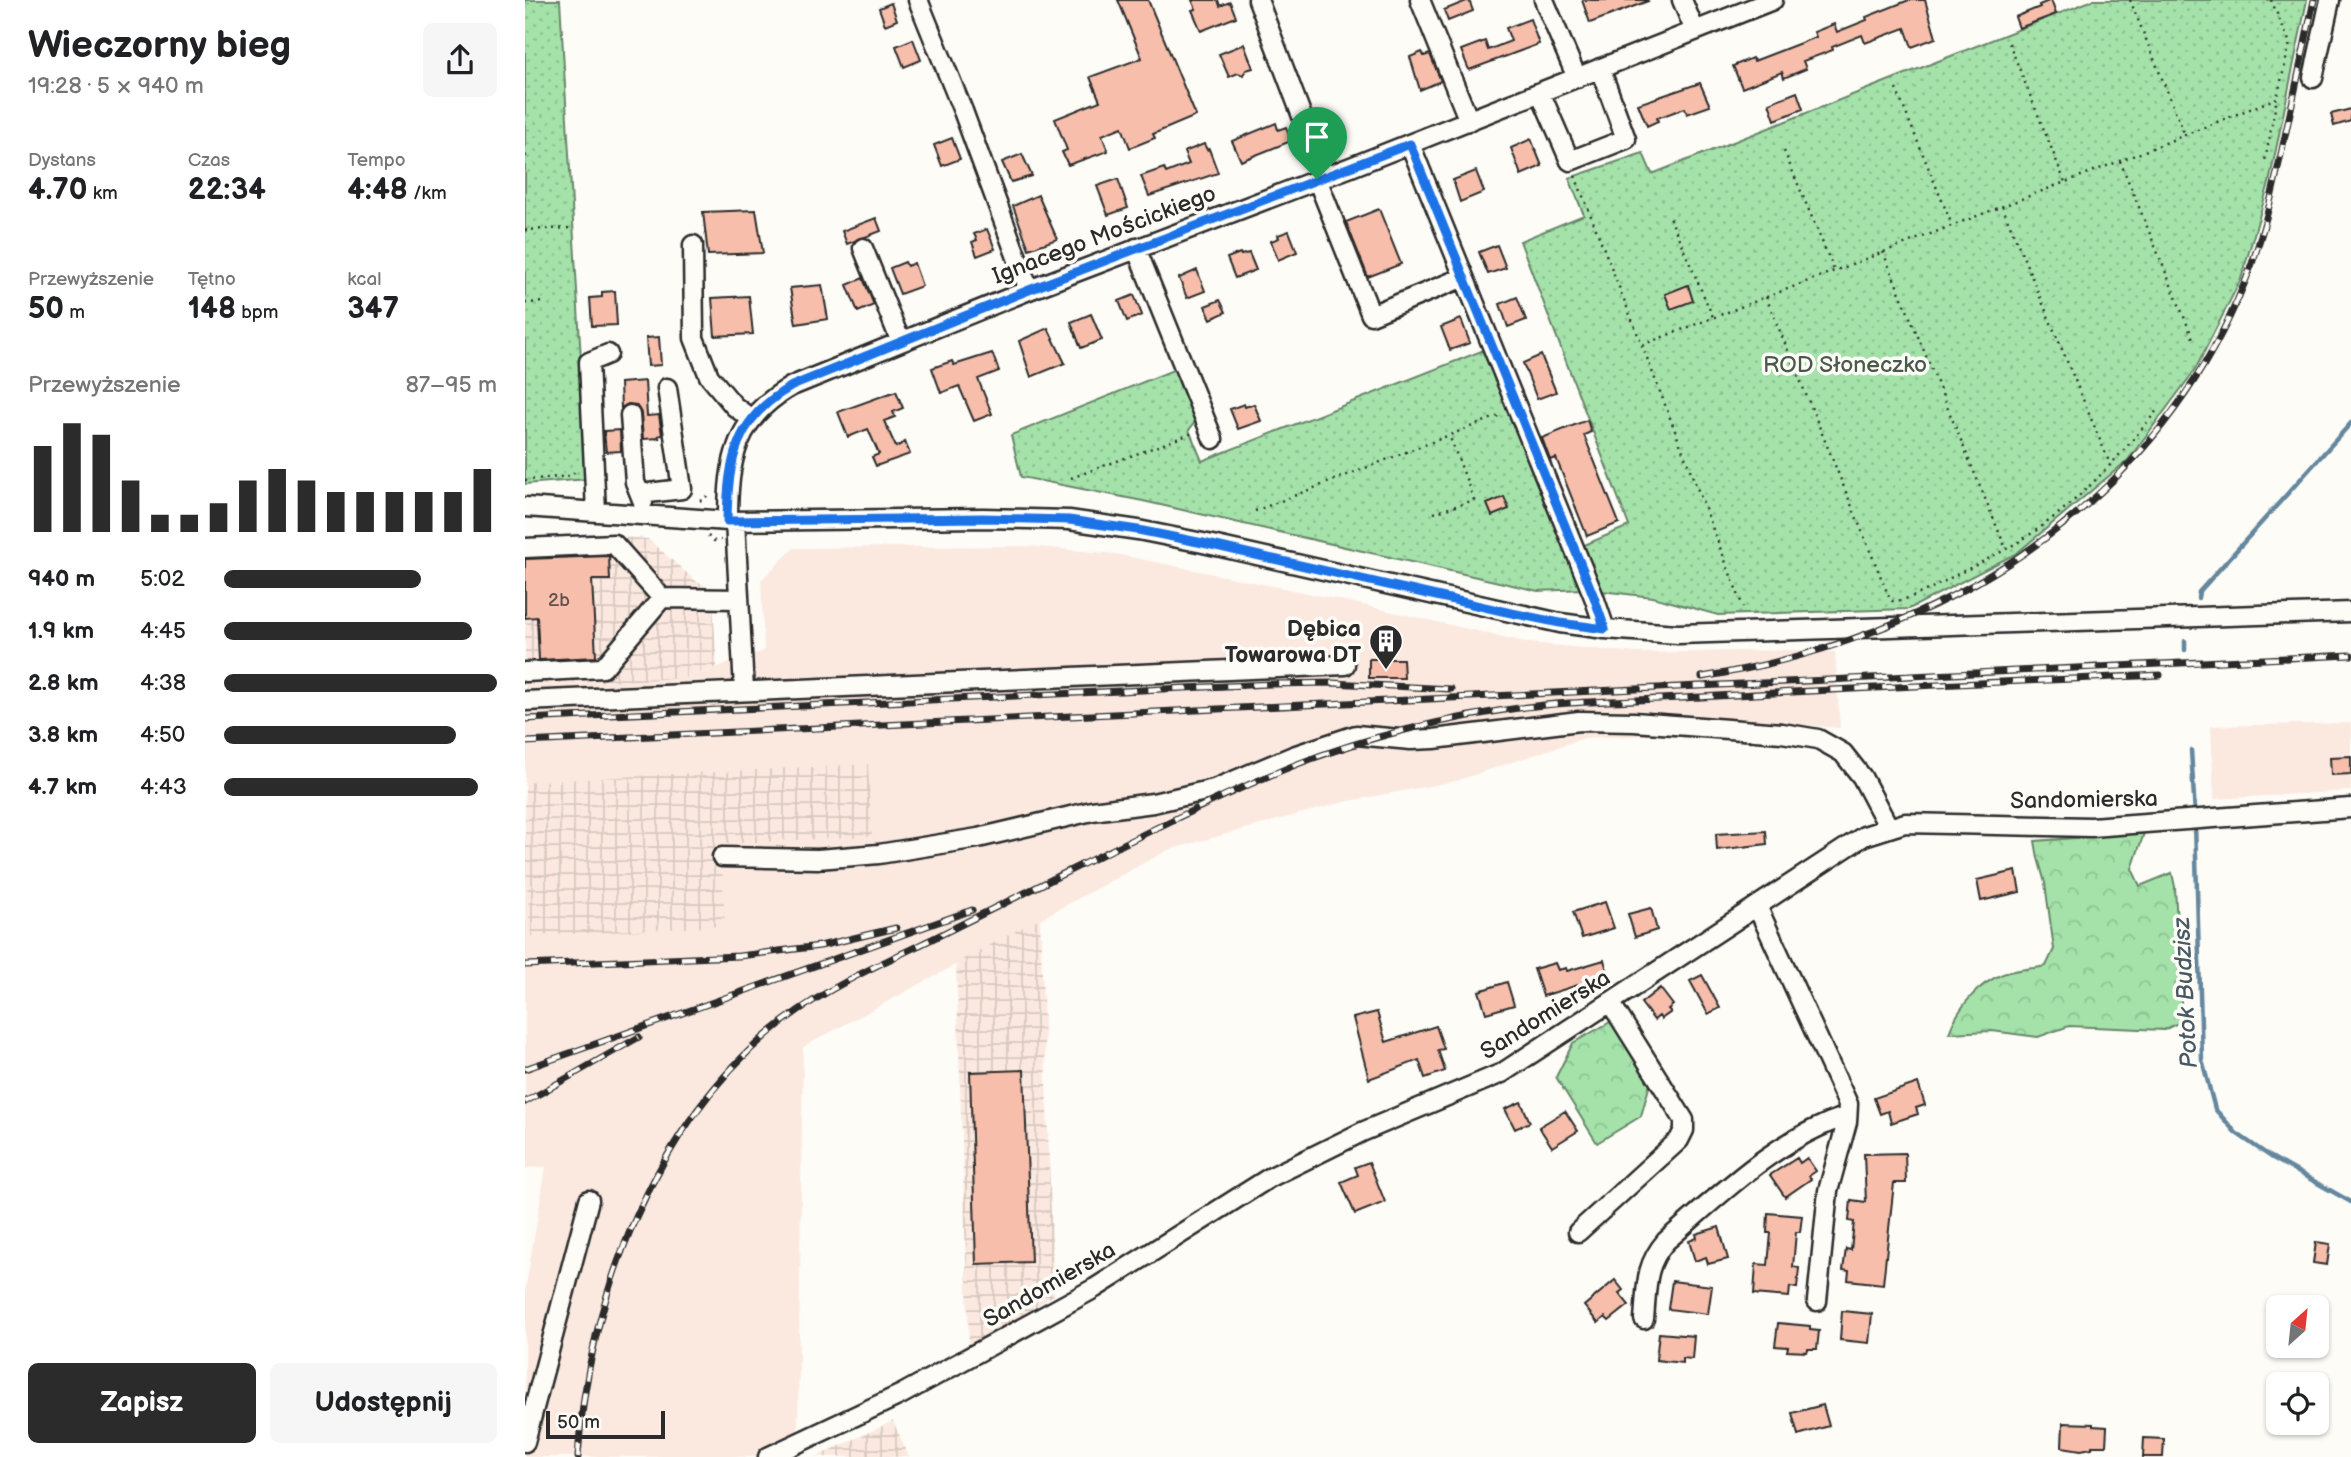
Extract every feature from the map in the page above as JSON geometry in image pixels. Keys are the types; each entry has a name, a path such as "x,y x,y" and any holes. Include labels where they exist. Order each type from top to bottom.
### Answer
{"street":[{"path":"918,0 963,111 1029,290"},
{"path":"1258,0 1371,315 1464,277"},
{"path":"1420,0 1469,121"},
{"path":"1544,0 1577,78"},
{"path":"1682,0 1695,31"},
{"name":"Ignacego Mościckiego","path":"744,690 739,599 728,491 733,453 743,431 751,419 779,393 900,340 1410,144 1773,0"},
{"path":"2313,78 2330,0"},
{"path":"1541,92 1570,161 1626,139 1600,68"},
{"path":"1410,144 1605,629"},
{"path":"693,245 694,338 709,376 734,406 751,419"},
{"path":"863,248 900,340"},
{"path":"1136,248 1211,433"},
{"path":"596,512 589,362 608,354"},
{"path":"640,494 682,489 667,388"},
{"path":"630,415 635,482 649,515"},
{"path":"525,507 731,521 958,518 1069,520 1138,530 1560,623 1678,634 2351,612"},
{"path":"525,548 614,544 662,598 739,599"},
{"path":"525,672 603,668 662,598"},
{"path":"525,701 1345,665"},
{"path":"722,857 818,859 879,854 978,838 1092,811 1153,803 1215,789 1293,756 1356,735 1411,740 1434,739 1579,721 1634,722 1782,733 1818,739 1843,753 1862,777 1889,828"},
{"name":"Sandomierska","path":"768,1457 902,1394 1095,1288 1269,1178 1362,1132 1502,1073 1864,836 1905,823 2091,827 2351,808"},
{"path":"1757,906 1848,1104 1828,1191 1818,1301"},
{"path":"1578,1232 1679,1140 1684,1130 1684,1120 1610,1002"},
{"path":"1644,1319 1649,1268 1654,1254 1665,1241 1774,1153 1809,1132 1847,1116"},
{"path":"525,1442 589,1200"}],"path":[{"path":"2130,0 2185,135"},
{"path":"2265,161 2290,43 2271,0"},
{"path":"2009,43 2065,182"},
{"path":"1896,89 1952,225"},
{"path":"1642,345 2120,161 2277,97"},
{"path":"1784,151 1834,270"},
{"path":"1570,161 1743,607"},
{"path":"2120,161 2194,341"},
{"path":"2002,206 2110,465"},
{"path":"1670,218 1713,317"},
{"path":"525,230 571,228"},
{"path":"1883,252 2005,548"},
{"path":"1766,297 1892,601 1902,600 1944,581 2005,548 2059,513 2110,465 2158,410"},
{"path":"525,303 546,302"},
{"path":"1255,512 1517,408"},
{"path":"1071,478 1211,433"},
{"path":"1434,513 1474,499 1449,435"},
{"path":"525,480 571,476 581,463"}],"shaded area":[{"path":"598,535 648,539 697,582 712,588 717,667 686,678 525,685 525,538"},
{"path":"1028,546 1116,554 1332,598 1529,643 1637,653 1791,650 1835,652 1840,728 1662,713 1650,735 1584,738 1456,781 1344,802 1168,850 803,1047 798,1428 789,1457 525,1457 525,1292 546,1167 525,1168 525,685 686,678 764,651 761,580 794,548"},
{"path":"2351,723 2351,791 2214,799 2211,726"},
{"path":"868,764 872,836 721,844 725,926 531,936 525,854 525,782"},
{"path":"1040,918 1054,1295 969,1346 956,963"},
{"path":"893,1421 909,1457 816,1457"}],"green space":[{"path":"525,0 560,0 588,479 525,484"},
{"name":"ROD Słoneczko","path":"2093,0 2307,0 2269,183 2241,279 2195,370 2128,460 2017,553 1909,609 1718,615 1653,597 1601,591 1582,546 1629,526 1520,241 1584,215 1569,178 1643,153 1652,174"},
{"path":"1484,350 1583,589 1538,591 1143,501 1021,477 1011,435 1178,368 1198,418 1189,430 1202,461"},
{"path":"2144,833 2132,869 2140,886 2172,873 2175,887 2182,1021 2164,1030 2069,1026 2038,1037 1992,1031 1949,1033 1963,1006 1977,990 2008,972 2046,966 2054,949 2045,883 2035,841"},
{"path":"1612,1021 1645,1065 1651,1080 1641,1116 1597,1143 1556,1077 1573,1043"}],"building":[{"path":"1118,0 1148,0 1196,116 1153,134 1155,138 1130,148 1122,127 1102,135 1108,151 1068,165 1062,152 1067,150 1055,119 1100,101 1090,77 1142,58"},
{"path":"1192,0 1218,0 1220,6 1230,2 1236,17 1201,31 1192,10 1196,9"},
{"path":"1469,0 1473,11 1448,21 1444,10"},
{"path":"1582,0 1647,0 1648,1 1590,23"},
{"path":"1909,0 1925,0 1936,38 1912,47 1905,28 1865,43 1862,35 1803,61 1806,69 1784,78 1782,72 1742,88 1733,66 1752,58 1754,61 1816,37 1814,32 1834,24 1837,32"},
{"path":"2051,0 2056,14 2019,28 2015,17"},
{"path":"891,3 897,20 885,25 879,8"},
{"path":"1530,19 1539,44 1469,70 1461,50 1485,41 1488,50 1511,41 1506,28"},
{"path":"913,39 921,60 904,67 896,46"},
{"path":"1244,44 1253,68 1246,70 1243,75 1238,73 1229,77 1219,54"},
{"path":"1422,52 1424,56 1430,54 1441,81 1420,90 1410,57"},
{"path":"1700,83 1710,106 1687,114 1685,108 1657,118 1658,121 1647,126 1638,104"},
{"path":"1797,92 1803,109 1775,120 1769,103"},
{"path":"2351,109 2351,121 2334,126 2331,114"},
{"path":"1276,123 1278,130 1286,127 1291,141 1241,161 1232,141"},
{"path":"952,138 960,159 942,166 934,145"},
{"path":"1531,139 1542,166 1521,175 1511,148"},
{"path":"1204,144 1207,150 1209,149 1218,173 1149,196 1141,176 1164,168 1166,173 1189,164 1184,152"},
{"path":"1022,154 1032,176 1011,182 1002,162"},
{"path":"1476,171 1484,192 1460,202 1453,180"},
{"path":"1118,179 1128,208 1108,215 1097,186"},
{"path":"1038,195 1057,239 1029,249 1013,206"},
{"path":"1379,209 1401,264 1368,277 1346,222"},
{"path":"756,210 763,253 708,255 703,212"},
{"path":"876,218 881,231 847,244 842,231"},
{"path":"987,229 995,249 977,256 972,242 977,240 974,234"},
{"path":"1289,231 1297,252 1278,260 1271,241"},
{"path":"1497,245 1506,268 1488,274 1479,252"},
{"path":"1249,253 1256,270 1235,278 1227,258"},
{"path":"905,262 907,266 914,263 922,286 900,294 890,268"},
{"path":"1197,270 1205,291 1187,298 1179,278"},
{"path":"863,278 874,305 858,312 847,285"},
{"path":"822,285 828,319 796,324 790,288"},
{"path":"1688,285 1693,301 1671,309 1665,294"},
{"path":"615,291 617,325 592,326 590,298 602,297 602,292"},
{"path":"1134,295 1142,315 1127,321 1119,301"},
{"path":"749,296 753,334 715,336 712,298"},
{"path":"1517,297 1526,320 1508,327 1500,304"},
{"path":"1220,300 1226,312 1211,319 1205,306"},
{"path":"1091,314 1102,340 1081,348 1071,322"},
{"path":"1461,319 1470,343 1450,350 1441,327"},
{"path":"1048,328 1065,363 1031,377 1019,341"},
{"path":"659,337 661,365 648,366 646,338"},
{"path":"992,353 999,371 978,379 992,414 974,421 959,386 941,393 932,368 952,361 954,365"},
{"path":"1541,355 1556,392 1537,399 1523,363"},
{"path":"645,381 647,416 659,415 662,435 658,436 659,438 643,439 641,413 636,405 628,404 621,408 620,383"},
{"path":"896,391 903,408 893,412 895,417 884,421 896,447 905,442 910,454 876,466 872,457 879,454 868,429 848,437 838,412"},
{"path":"1244,404 1245,407 1254,404 1261,421 1238,429 1230,409"},
{"path":"1587,420 1591,432 1584,435 1619,523 1587,536 1556,458 1550,460 1542,438"},
{"path":"620,430 621,451 606,452 604,431"},
{"path":"1504,497 1509,509 1492,516 1487,504"},
{"path":"609,556 610,580 592,580 596,657 539,660 537,617 525,618 525,559"},
{"name":"Dębica Towarowa DT","path":"1369,659 1403,659 1404,678 1369,678"},
{"path":"2351,756 2351,774 2331,775 2330,757"},
{"path":"1766,831 1767,844 1717,850 1716,834"},
{"path":"2016,871 2020,892 1981,901 1977,880"},
{"path":"1605,902 1614,928 1582,938 1573,912"},
{"path":"1651,908 1657,930 1635,937 1628,914"},
{"path":"1604,960 1608,973 1603,975 1605,982 1582,989 1581,984 1543,996 1534,969 1555,963 1558,970 1566,968 1567,971"},
{"path":"1702,975 1720,1008 1708,1014 1690,981"},
{"path":"1507,982 1514,1005 1486,1013 1479,991"},
{"path":"1660,988 1673,1005 1668,1009 1671,1012 1654,1020 1641,1003"},
{"path":"1377,1012 1386,1042 1436,1026 1444,1049 1438,1050 1445,1071 1425,1078 1419,1060 1369,1079 1353,1018"},
{"path":"1024,1070 1031,1262 976,1264 970,1072"},
{"path":"1918,1083 1925,1105 1916,1108 1918,1114 1891,1123 1888,1111 1880,1114 1874,1098"},
{"path":"1521,1102 1530,1122 1515,1129 1505,1109"},
{"path":"1565,1111 1578,1131 1552,1147 1539,1127"},
{"path":"1905,1153 1906,1183 1894,1183 1883,1284 1848,1280 1849,1271 1843,1270 1846,1249 1851,1250 1854,1222 1849,1221 1851,1200 1866,1202 1864,1154"},
{"path":"1797,1158 1800,1163 1807,1158 1816,1171 1809,1176 1811,1179 1785,1197 1770,1175"},
{"path":"1369,1162 1385,1202 1355,1214 1341,1182 1358,1175 1355,1167"},
{"path":"1768,1213 1802,1216 1800,1232 1796,1232 1793,1267 1799,1268 1797,1288 1790,1287 1789,1297 1754,1294 1756,1264 1768,1265 1771,1233 1767,1233"},
{"path":"1719,1227 1728,1259 1708,1264 1706,1257 1695,1261 1689,1241 1697,1238 1696,1234"},
{"path":"2316,1242 2330,1244 2327,1265 2313,1263"},
{"path":"1615,1280 1623,1290 1619,1293 1629,1305 1609,1321 1605,1317 1598,1323 1584,1306"},
{"path":"1672,1281 1712,1286 1708,1314 1668,1309"},
{"path":"1842,1311 1872,1314 1869,1343 1840,1340"},
{"path":"1778,1323 1810,1326 1810,1330 1819,1331 1817,1349 1808,1349 1807,1352 1787,1351 1788,1347 1775,1346"},
{"path":"1659,1333 1694,1336 1692,1359 1682,1358 1682,1363 1656,1360"},
{"path":"1823,1405 1829,1426 1798,1435 1792,1413"},
{"path":"2063,1423 2107,1427 2106,1446 2092,1446 2081,1450 2062,1447"},
{"path":"2144,1438 2164,1439 2163,1457 2143,1457"}],"waterway":[{"name":"Potok Budzisz","path":"2198,598 2199,592 2351,423"},
{"name":"Potok Budzisz","path":"2185,641 2185,650"},
{"name":"Potok Budzisz","path":"2191,750 2195,814"},
{"name":"Potok Budzisz","path":"2195,823 2202,1060 2215,1109 2236,1133 2271,1157 2351,1202"}],"railway":[{"path":"1702,677 1789,658 1873,631 1953,595 2028,551 2095,497 2155,435 2205,363 2245,282 2271,197 2314,0"},
{"path":"525,742 2351,655"},
{"path":"578,1457 584,1397 596,1336 613,1275 637,1216 665,1160 699,1107 739,1060 802,1008 874,967 1264,778 1321,755 1438,722 1523,707 1574,703 2160,675"},
{"path":"525,719 1270,684 1332,683 1451,689"},
{"path":"525,1069 972,910"},
{"path":"525,965 739,956 820,946 896,928"},
{"path":"525,1102 639,1037"}],"place":[{"name":"Dębica Towarowa DT","path":"1386,671"}],"route":[{"path":"1410,144 1605,629 1502,611 1203,543 1069,520 921,518 727,521 731,465 737,443 751,419 779,393 895,342 1317,179 1410,144"}]}
